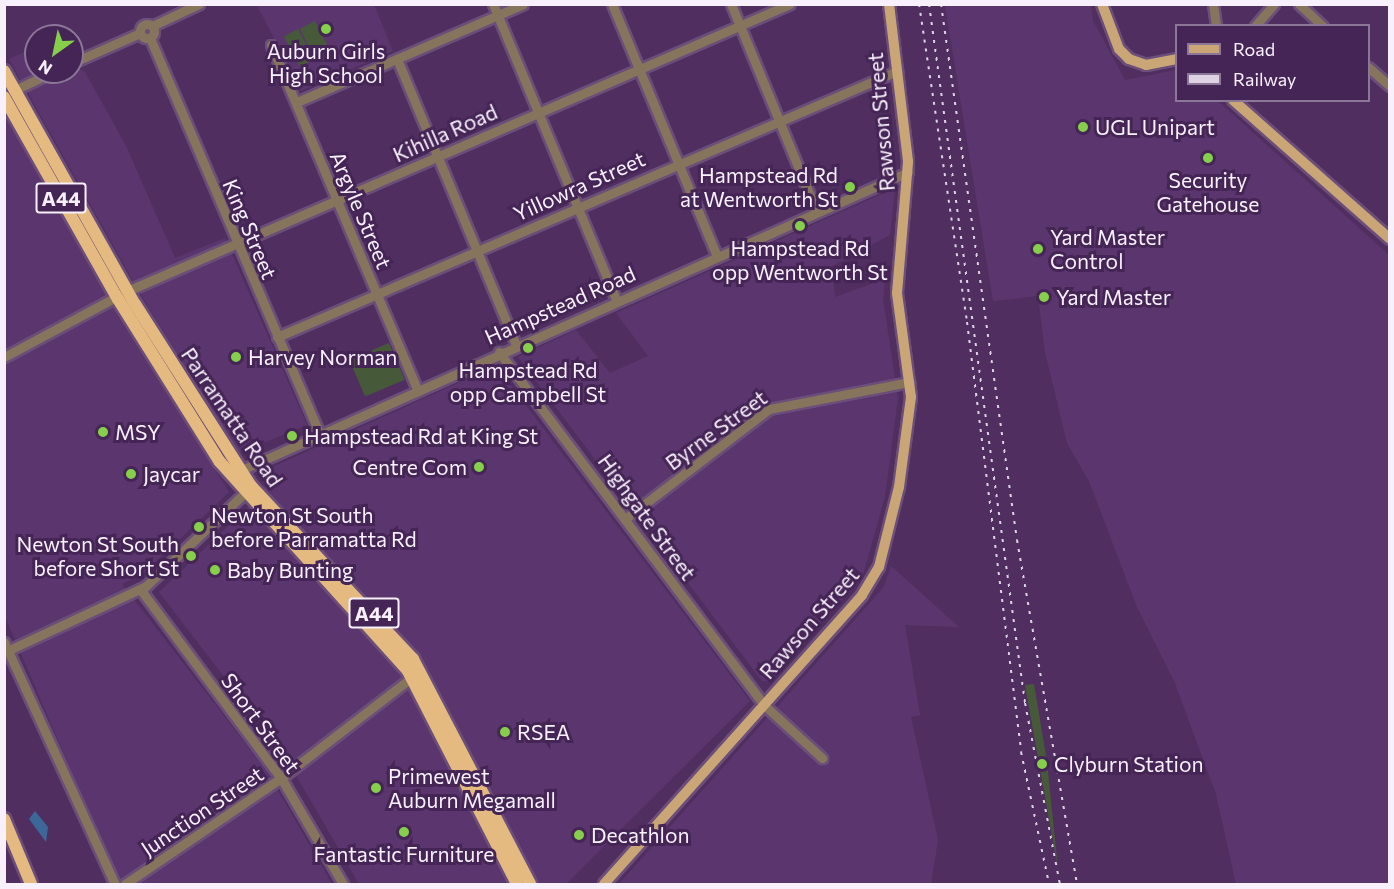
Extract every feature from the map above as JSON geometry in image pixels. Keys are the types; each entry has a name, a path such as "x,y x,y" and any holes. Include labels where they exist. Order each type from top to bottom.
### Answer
{"highway":[{"name":"Parramatta Road","path":"4,71 10,94 123,295 235,473 247,490 376,631 411,678 517,885"},
{"name":"Parramatta Road","path":"247,490 407,651 530,885"},
{"path":"4,819 32,885"}],"main road":[{"name":"Rawson Street","path":"604,885 876,575 899,487 909,382 897,293 908,172 889,4"},
{"path":"1102,4 1119,49 1129,59 1146,65 1175,59"},
{"path":"1235,102 1389,239"}],"street":[{"path":"84,58 140,33 144,24 152,26 199,4"},
{"path":"493,4 616,300"},
{"path":"297,102 523,4"},
{"path":"612,4 716,254"},
{"path":"731,4 781,119 816,210"},
{"name":"Kihilla Road","path":"4,357 123,295 236,243 790,4"},
{"path":"1213,4 1216,24"},
{"path":"1257,24 1274,4"},
{"path":"1299,4 1321,24"},
{"path":"140,33 150,38 152,26"},
{"name":"King Street","path":"150,38 319,433"},
{"name":"Argyle Street","path":"271,45 417,389"},
{"path":"397,59 516,345"},
{"path":"1370,69 1389,86"},
{"name":"Yillowra Street","path":"277,337 679,162 897,71"},
{"path":"10,94 29,84"},
{"name":"Hampstead Road","path":"235,473 716,254 908,172"},
{"name":"Highgate Street","path":"499,352 764,705 822,758"},
{"name":"Byrne Street","path":"625,519 769,409 909,382"},
{"path":"115,885 7,646 140,589 247,490"},
{"name":"Short Street","path":"140,589 281,778 344,885"},
{"name":"Junction Street","path":"125,885 281,778 411,678"}],"shaded area":[{"name":"Auburn Girls High School","path":"257,5 374,5 393,51 301,91"},
{"path":"945,5 1091,5 1093,21 1125,80 1175,70 1175,102 1219,102 1389,255 1389,884 1236,884 1216,794 1175,683 1137,607 1089,481 1067,443 1045,352 1038,296 993,301"},
{"path":"24,52 24,84 84,84 85,72 126,146 175,258 225,238 307,425 239,453 141,295 9,59"},
{"path":"4,114 119,318 229,492 144,573 122,584 266,770 332,884 119,884 5,616"},
{"path":"895,188 890,235 832,266 835,297 885,279 883,299 898,398 885,496 863,575 770,681 762,681 518,357 576,330 610,373 648,356 616,313"},
{"path":"496,366 750,701 566,884 359,884 285,756 159,592 266,490 259,473"},
{"path":"891,566 959,627 905,625 920,715 911,717 938,840 931,884 619,884 884,587"}],"green space":[{"path":"315,21 330,51 315,59 300,29"},
{"path":"298,29 314,59 300,67 284,37"},
{"path":"389,343 405,380 365,397 349,360"},
{"path":"1034,684 1047,762 1058,869 1025,685"}],"water":[{"path":"35,811 48,827 46,842 29,819"}],"railway":[{"path":"919,4 967,322 1021,752 1049,884"},
{"path":"929,4 1025,703 1060,884"},
{"path":"941,4 1017,540 1077,884"}],"place":[{"name":"Auburn Girls High School","path":"326,29"},
{"name":"UGL Unipart","path":"1083,127"},
{"name":"Security Gatehouse","path":"1208,158"},
{"name":"Hampstead Rd at Wentworth St","path":"850,187"},
{"name":"Hampstead Rd opp Wentworth St","path":"800,226"},
{"name":"Yard Master Control","path":"1038,249"},
{"name":"Yard Master","path":"1044,297"},
{"name":"Hampstead Rd opp Campbell St","path":"528,348"},
{"name":"Harvey Norman","path":"236,357"},
{"name":"MSY","path":"103,432"},
{"name":"Hampstead Rd at King St","path":"292,436"},
{"name":"Centre Com","path":"479,467"},
{"name":"Jaycar","path":"131,474"},
{"name":"Newton St South before Parramatta Rd","path":"199,527"},
{"name":"Newton St South before Short St","path":"191,556"},
{"name":"Baby Bunting","path":"215,570"},
{"name":"RSEA","path":"505,732"},
{"name":"Clyburn Station","path":"1042,764"},
{"name":"Primewest Auburn Megamall","path":"376,788"},
{"name":"Fantastic Furniture","path":"404,832"},
{"name":"Decathlon","path":"579,835"}]}
